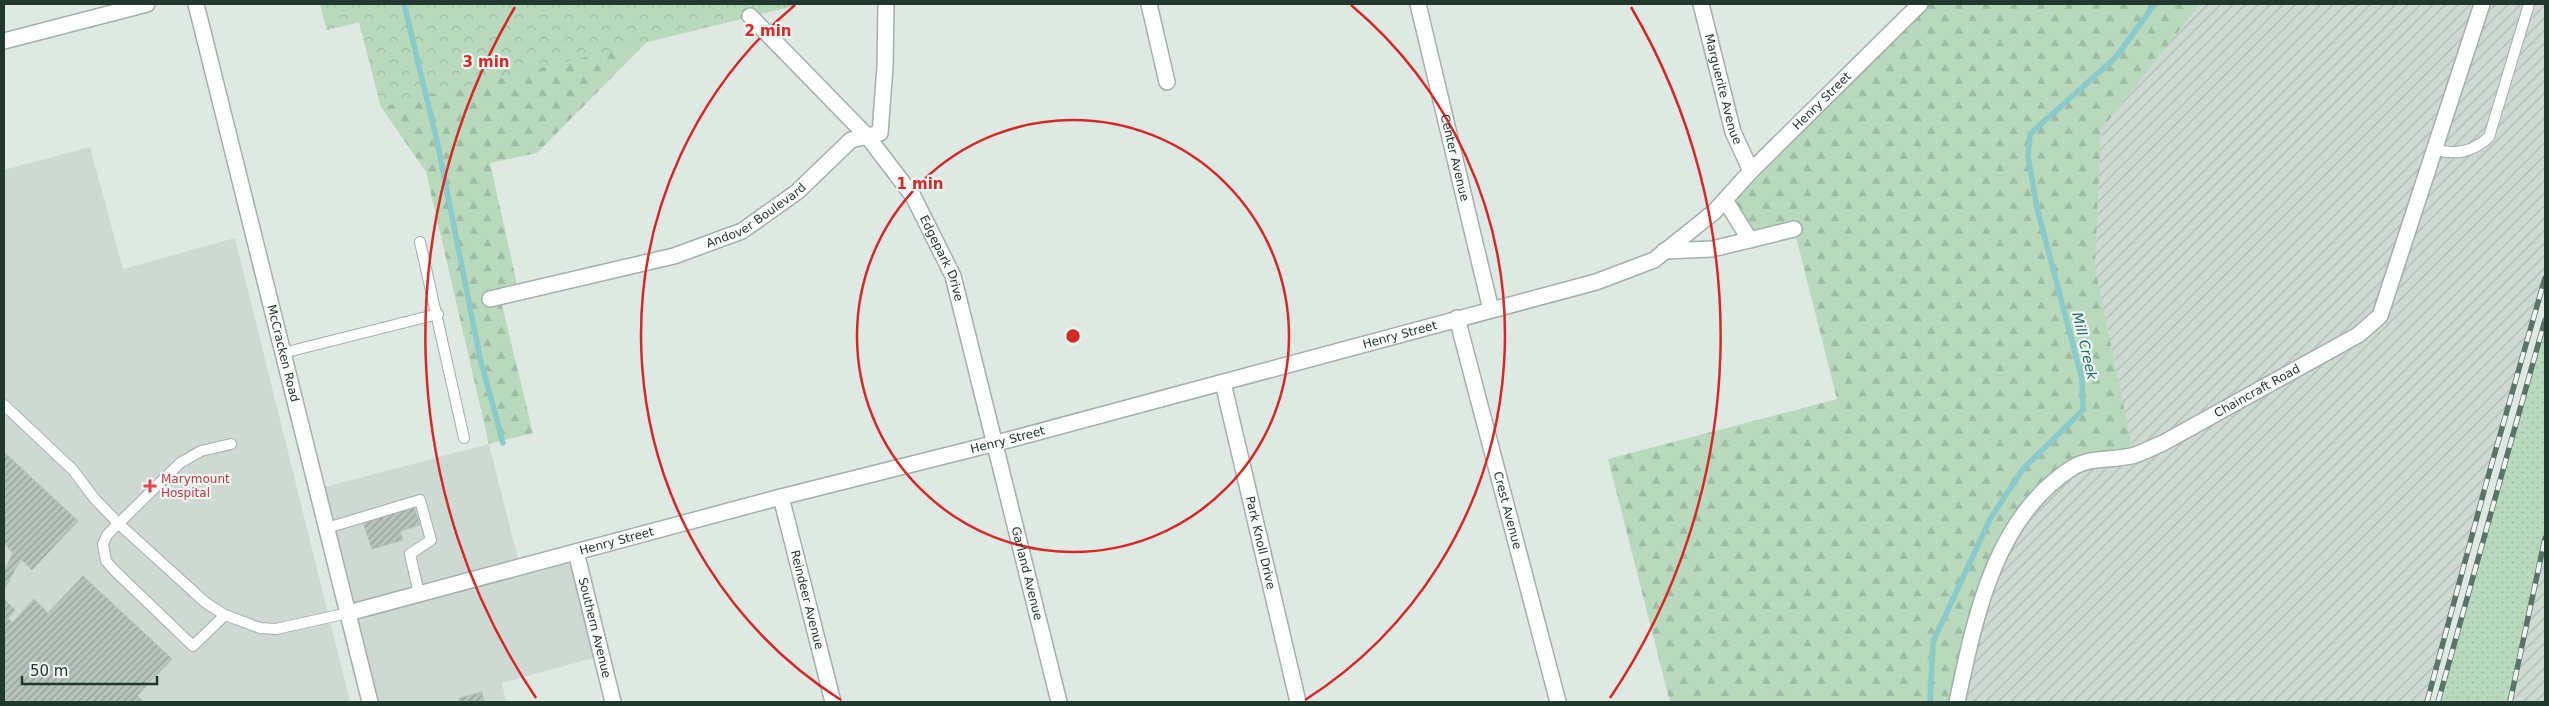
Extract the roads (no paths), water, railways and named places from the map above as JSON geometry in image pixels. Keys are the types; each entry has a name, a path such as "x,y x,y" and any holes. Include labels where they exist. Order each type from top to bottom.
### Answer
{"street":[{"path":"4,41 147,4"},
{"name":"McCracken Road","path":"196,4 370,702"},
{"name":"Andover Boulevard","path":"490,300 674,256 742,231 797,192 851,140 880,133 885,67 886,4"},
{"path":"1149,4 1167,82"},
{"name":"Center Avenue","path":"1418,4 1491,310"},
{"name":"Marguerite Avenue","path":"1700,4 1734,132 1751,171"},
{"name":"Henry Street","path":"348,613 781,497 995,444 1223,383 1596,282 1654,260 1714,212 1751,171 1920,4"},
{"name":"Chaincraft Road","path":"1957,702 1972,631 1994,564 2032,500 2073,467 2090,461 2134,455 2163,443 2358,335 2380,316 2482,4"},
{"name":"Edgepark Drive","path":"750,16 866,136 913,196 953,276 995,444"},
{"path":"1725,200 1750,240"},
{"name":"Henry Street","path":"1664,252 1712,249 1794,229"},
{"name":"Crest Avenue","path":"1458,318 1558,702"},
{"name":"Park Knoll Drive","path":"1223,383 1298,702"},
{"name":"Garland Avenue","path":"995,444 1059,702"},
{"name":"Reindeer Avenue","path":"781,497 833,702"},
{"name":"Southern Avenue","path":"576,552 613,702"}],"lane":[{"path":"2434,149 2458,153 2481,145 2489,137 2529,4"},
{"path":"420,242 438,314 464,438"},
{"path":"283,353 438,314"},
{"path":"4,405 73,470 94,498 119,524 206,603 225,615 260,628 276,629 348,613"},
{"path":"225,615 193,646 106,560 103,544 119,524 180,463 201,451 231,444"},
{"path":"327,528 420,500 431,540 410,554 419,594"}],"waterway":[{"path":"404,4 437,141 480,358 503,443"},
{"name":"Mill Creek","path":"1930,702 1933,642 1990,519 2023,469 2083,410 2082,379 2037,208 2028,156 2030,134 2116,57 2155,4"}],"railway":[{"path":"2427,702 2486,484 2545,278"},
{"path":"2438,702 2545,320"},
{"path":"2510,702 2545,538"}],"place":[{"name":"Marymount Hospital","path":"150,486"}]}
